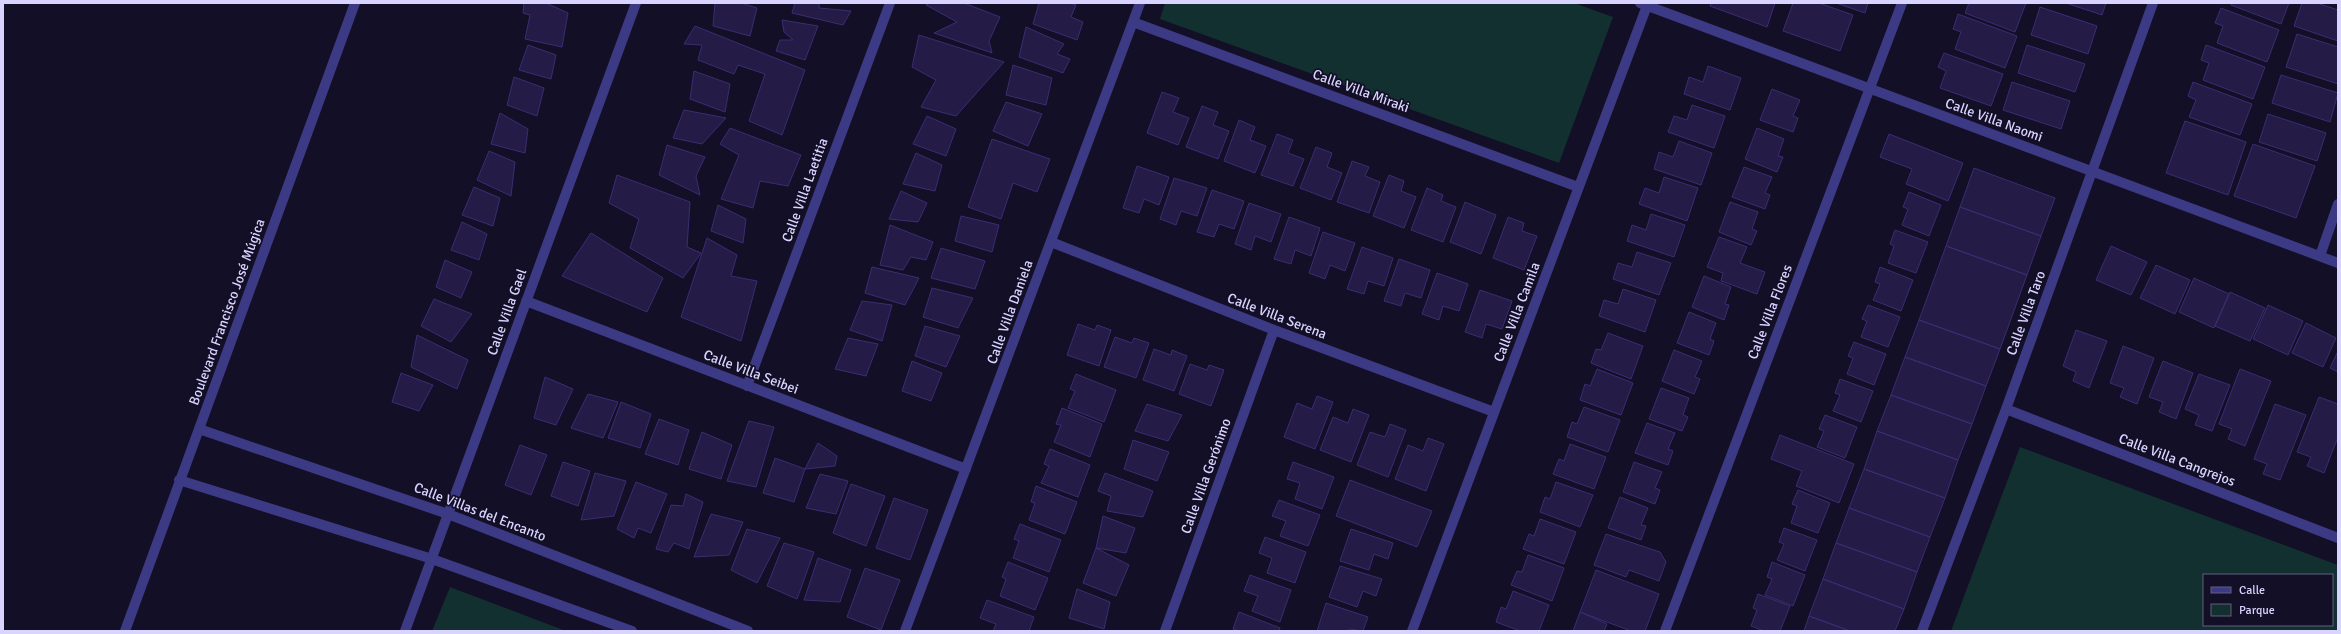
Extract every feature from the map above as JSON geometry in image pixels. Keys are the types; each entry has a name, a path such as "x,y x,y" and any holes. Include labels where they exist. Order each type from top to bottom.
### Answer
{"street":[{"name":"Boulevard Francisco José Múgica","path":"125,631 355,3"},
{"name":"Calle Villa Gael","path":"405,631 636,3"},
{"name":"Calle Villa Laetitia","path":"747,386 890,3"},
{"name":"Calle Villa Daniela","path":"905,631 1140,3"},
{"name":"Calle Villa Flores","path":"1665,631 1902,3"},
{"name":"Calle Villa Taro","path":"1922,631 2006,409 2152,3"},
{"name":"Calle Villa Naomi","path":"1645,4 2338,263"},
{"name":"Calle Villa Camila","path":"1412,631 1645,4"},
{"name":"Calle Villa Miraki","path":"1133,22 1578,187"},
{"path":"2320,256 2338,204"},
{"name":"Calle Villa Serena","path":"1051,242 1274,330 1494,412"},
{"name":"Calle Villa Seibei","path":"526,301 966,469"},
{"name":"Calle Villa Gerónimo","path":"1164,631 1274,330"},
{"name":"Calle Villa Cangrejos","path":"2006,409 2338,538"},
{"name":"Calle Villas del Encanto","path":"199,429 448,514 748,631"},
{"path":"180,480 432,558 632,631"}],"green space":[{"path":"1165,3 1574,3 1613,17 1559,163 1160,19"},
{"path":"2020,447 2338,565 2338,631 1951,631"},
{"path":"450,587 566,631 432,631"}],"building":[{"path":"524,3 546,3 568,13 562,47 525,39 530,15 523,13"},
{"path":"715,3 741,3 757,8 750,36 713,26"},
{"path":"795,3 819,3 819,8 851,11 843,25 792,13"},
{"path":"930,3 964,3 1000,17 989,41 992,53 934,33 957,22 926,5"},
{"path":"1039,3 1070,3 1076,5 1071,17 1083,22 1077,40 1033,24"},
{"path":"1711,3 1775,3 1767,27 1710,6"},
{"path":"1793,3 1819,3 1853,15 1840,51 1783,31"},
{"path":"1836,3 1868,3 1865,13"},
{"path":"1969,3 2026,3 2015,32 1965,13"},
{"path":"2066,3 2106,3 2102,15"},
{"path":"2231,3 2289,3 2281,24 2231,5"},
{"path":"2302,3 2317,3 2338,10 2338,41 2294,26"},
{"path":"2040,7 2097,26 2088,54 2031,35"},
{"path":"2221,8 2279,30 2267,62 2217,43 2223,26 2215,23"},
{"path":"1958,14 2017,36 2005,68 1955,49 1961,32 1953,29"},
{"path":"782,20 818,26 805,60 776,51 780,40 793,40 784,32"},
{"path":"695,26 805,70 782,135 749,121 765,74 738,65 734,74 698,60 702,45 684,44"},
{"path":"1026,27 1064,44 1057,54 1070,59 1063,73 1019,57"},
{"path":"2297,34 2338,47 2338,84 2286,67"},
{"path":"919,35 1004,62 956,116 921,107 936,80 912,67"},
{"path":"528,45 556,55 551,79 519,70"},
{"path":"2027,45 2085,64 2075,92 2018,73"},
{"path":"2206,45 2265,67 2253,99 2203,80 2209,63 2201,60"},
{"path":"1944,53 2003,74 1991,106 1940,88 1946,71 1938,67"},
{"path":"1013,65 1052,78 1046,105 1006,95"},
{"path":"1708,66 1741,78 1730,110 1684,94 1689,77 1703,82"},
{"path":"694,71 730,84 725,112 690,99"},
{"path":"2281,75 2338,93 2330,122 2272,103"},
{"path":"514,77 544,88 537,116 507,105"},
{"path":"2012,82 2070,101 2061,129 2003,110"},
{"path":"2193,82 2252,104 2240,135 2189,117 2196,100 2188,96"},
{"path":"1772,89 1800,100 1793,116 1798,118 1793,132 1760,120"},
{"path":"1162,92 1179,98 1173,112 1189,118 1178,145 1147,133"},
{"path":"1006,102 1042,114 1028,146 993,131"},
{"path":"1692,105 1725,116 1714,148 1668,132 1674,116 1687,120"},
{"path":"1202,106 1218,112 1213,125 1229,131 1218,159 1186,147"},
{"path":"684,110 726,118 702,144 673,138"},
{"path":"500,113 528,129 525,153 491,144"},
{"path":"2268,114 2326,133 2317,161 2259,142"},
{"path":"927,116 956,129 946,156 913,144"},
{"path":"1239,120 1255,127 1250,140 1266,146 1255,173 1224,161"},
{"path":"2185,121 2246,142 2228,195 2166,173"},
{"path":"730,128 801,155 788,186 760,181 753,208 721,199 739,155 720,144"},
{"path":"1757,128 1784,139 1778,156 1783,157 1777,172 1745,159"},
{"path":"1277,134 1293,140 1288,153 1304,159 1293,186 1261,175"},
{"path":"1889,134 1963,163 1948,201 1906,184 1912,169 1880,157"},
{"path":"992,139 1050,159 1037,192 1013,183 1001,219 968,207"},
{"path":"1679,141 1712,153 1701,185 1654,169 1659,152 1673,157"},
{"path":"2253,144 2315,166 2296,218 2234,196"},
{"path":"667,145 705,157 696,176 700,195 659,175"},
{"path":"1316,147 1332,153 1327,167 1342,173 1331,200 1300,188"},
{"path":"489,151 515,162 511,196 477,180"},
{"path":"916,153 942,165 935,191 903,184"},
{"path":"1352,161 1369,167 1365,176 1380,182 1369,213 1337,202"},
{"path":"1137,166 1169,177 1159,205 1144,199 1139,213 1123,208"},
{"path":"1744,167 1772,177 1765,193 1770,195 1765,209 1732,197"},
{"path":"1974,168 2055,198 2041,236 1960,207"},
{"path":"617,175 690,202 687,247 701,253 683,278 630,248 639,219 609,203"},
{"path":"1389,175 1404,181 1401,191 1416,197 1404,228 1373,216"},
{"path":"1664,177 1698,188 1687,221 1639,204 1645,188 1659,193"},
{"path":"1174,178 1207,188 1197,216 1181,211 1176,225 1160,219"},
{"path":"474,187 500,198 493,226 462,215"},
{"path":"1427,188 1443,195 1441,201 1456,207 1443,242 1411,230"},
{"path":"1212,190 1244,201 1234,229 1219,224 1214,237 1197,232"},
{"path":"901,191 927,203 918,222 889,219"},
{"path":"1909,192 1941,205 1929,236 1902,225 1908,209 1903,207"},
{"path":"1465,202 1496,215 1481,254 1450,242"},
{"path":"1730,202 1758,212 1752,229 1757,231 1751,245 1719,232"},
{"path":"1249,203 1281,214 1271,242 1255,236 1251,250 1235,244"},
{"path":"718,205 746,219 743,243 711,231"},
{"path":"1960,207 2041,236 2027,275 1946,246"},
{"path":"1651,214 1685,225 1674,257 1627,241 1632,225 1646,230"},
{"path":"961,216 999,225 992,252 955,241"},
{"path":"1289,217 1320,228 1311,256 1295,250 1291,264 1274,259"},
{"path":"1508,217 1524,223 1522,231 1537,236 1524,270 1493,258"},
{"path":"462,222 487,234 479,260 451,250"},
{"path":"890,225 933,242 926,260 911,257 903,270 880,265"},
{"path":"1895,230 1928,242 1916,273 1888,263 1894,246 1890,244"},
{"path":"1323,232 1355,243 1345,271 1330,265 1325,279 1309,273"},
{"path":"591,233 663,278 647,312 562,276"},
{"path":"1719,237 1747,247 1740,263 1765,272 1757,294 1721,281 1723,273 1707,267"},
{"path":"707,238 737,255 731,276 757,281 741,341 681,317"},
{"path":"1946,246 2027,275 2000,349 1919,320"},
{"path":"2111,246 2147,262 2131,295 2096,280"},
{"path":"1362,247 1393,258 1384,286 1368,281 1364,294 1347,289"},
{"path":"941,248 985,261 975,289 931,278"},
{"path":"1637,252 1671,263 1659,295 1613,279 1618,263 1632,267"},
{"path":"1399,259 1430,270 1421,298 1405,293 1401,306 1384,301"},
{"path":"445,260 472,272 461,298 436,287"},
{"path":"2156,265 2190,280 2175,314 2140,298"},
{"path":"872,267 919,278 905,305 865,293"},
{"path":"1880,267 1913,280 1901,311 1873,300 1880,284 1875,282"},
{"path":"1437,273 1468,284 1459,311 1443,306 1439,320 1422,314"},
{"path":"1704,276 1731,287 1725,304 1729,305 1724,320 1692,307"},
{"path":"2194,278 2229,294 2214,328 2179,312"},
{"path":"932,288 973,298 958,328 923,317"},
{"path":"1623,289 1656,300 1645,332 1599,316 1604,300 1618,304"},
{"path":"1480,290 1512,301 1502,329 1486,324 1482,338 1465,332"},
{"path":"2230,292 2265,308 2250,341 2215,326"},
{"path":"434,299 472,314 451,342 421,326"},
{"path":"862,301 892,305 882,341 850,330"},
{"path":"1868,305 1900,317 1888,347 1861,337 1867,321 1862,319"},
{"path":"2268,305 2303,321 2288,355 2253,339"},
{"path":"1689,312 1716,323 1710,339 1714,341 1709,355 1677,343"},
{"path":"1919,320 2000,349 1986,386 1905,357"},
{"path":"2306,323 2336,338 2323,367 2292,353"},
{"path":"1078,324 1095,330 1097,325 1111,330 1099,366 1067,355"},
{"path":"925,326 960,336 946,367 915,356"},
{"path":"2076,330 2107,341 2089,388 2073,381 2076,372 2063,366"},
{"path":"1608,333 1643,346 1631,379 1591,363 1596,349 1601,350"},
{"path":"417,335 468,360 457,389 411,367"},
{"path":"1115,337 1132,343 1134,338 1149,343 1136,378 1104,367"},
{"path":"848,338 878,344 866,376 835,369"},
{"path":"1854,342 1886,354 1874,385 1847,374 1853,358 1848,356"},
{"path":"2123,346 2154,358 2137,404 2120,397 2124,388 2110,383"},
{"path":"1154,349 1171,355 1172,350 1187,356 1174,391 1143,380"},
{"path":"1674,350 1702,361 1695,377 1700,379 1694,394 1662,381"},
{"path":"2338,351 2338,372 2330,368"},
{"path":"1905,357 1986,386 1972,424 1891,395"},
{"path":"912,361 942,373 931,401 902,391"},
{"path":"2163,361 2193,373 2176,419 2159,412 2163,402 2149,397"},
{"path":"1190,364 1207,370 1209,365 1224,370 1211,406 1179,394"},
{"path":"1597,369 1633,383 1621,415 1580,400 1585,384 1590,386"},
{"path":"2240,369 2271,381 2245,446 2228,439 2232,429 2219,424"},
{"path":"401,373 433,385 419,411 392,402"},
{"path":"1076,374 1116,390 1104,422 1068,408 1075,391 1070,389"},
{"path":"2199,374 2230,385 2212,431 2195,425 2199,415 2185,409"},
{"path":"545,377 573,389 556,425 534,418"},
{"path":"1840,379 1873,391 1861,422 1833,411 1840,395 1835,393"},
{"path":"1661,388 1689,398 1683,415 1688,417 1682,431 1649,419"},
{"path":"588,394 618,402 603,438 571,428"},
{"path":"1891,395 1972,424 1958,460 1877,431"},
{"path":"1317,396 1333,402 1315,449 1284,437 1297,403 1312,409"},
{"path":"2319,397 2338,404 2338,437 2324,473 2307,466 2311,457 2297,452"},
{"path":"621,402 651,414 640,448 608,438"},
{"path":"1147,404 1182,415 1168,441 1135,431"},
{"path":"2275,404 2306,415 2280,480 2263,474 2267,464 2254,459"},
{"path":"1584,407 1620,420 1608,452 1567,437 1572,422 1577,424"},
{"path":"1062,408 1102,424 1090,457 1054,442 1061,425 1056,424"},
{"path":"1353,409 1369,415 1351,462 1320,450 1333,417 1348,423"},
{"path":"1825,415 1857,427 1845,458 1817,447 1824,431 1819,429"},
{"path":"659,419 689,430 678,465 645,454"},
{"path":"749,421 774,427 756,487 727,481"},
{"path":"1647,423 1675,433 1668,449 1673,451 1668,465 1635,453"},
{"path":"1390,424 1406,430 1388,477 1357,465 1370,432 1385,437"},
{"path":"1877,431 1958,460 1945,498 1864,469"},
{"path":"702,432 732,445 721,479 689,469"},
{"path":"1780,435 1854,464 1839,503 1796,486 1802,471 1771,459"},
{"path":"1428,438 1444,444 1426,491 1395,479 1408,445 1423,451"},
{"path":"1133,440 1169,452 1157,481 1124,469"},
{"path":"818,443 837,456 835,466 805,469"},
{"path":"1570,444 1606,457 1594,489 1553,474 1559,459 1564,461"},
{"path":"520,445 547,455 531,495 505,485"},
{"path":"1050,449 1090,465 1078,497 1041,483 1049,466 1044,464"},
{"path":"775,458 805,469 794,502 763,493"},
{"path":"563,462 590,471 578,506 551,496"},
{"path":"1293,462 1334,477 1322,509 1295,499 1300,483 1287,479"},
{"path":"1634,462 1662,472 1655,488 1660,490 1655,504 1623,492"},
{"path":"1864,469 1945,498 1930,537 1849,508"},
{"path":"595,473 626,481 614,516 581,520"},
{"path":"1105,473 1153,491 1143,517 1107,511 1111,496 1098,491"},
{"path":"820,474 848,481 836,514 806,508"},
{"path":"1350,480 1432,511 1417,547 1336,516"},
{"path":"636,482 667,494 651,533 638,528 634,538 617,529"},
{"path":"1556,482 1593,495 1580,527 1540,512 1545,497 1550,499"},
{"path":"851,484 885,496 866,546 833,533"},
{"path":"1036,486 1077,502 1065,534 1029,520 1035,503 1031,502"},
{"path":"1798,490 1830,503 1818,533 1791,523 1797,506 1792,504"},
{"path":"686,494 703,502 689,549 674,543 668,552 656,549 671,505 683,506"},
{"path":"1620,497 1648,508 1641,525 1646,526 1641,540 1608,528"},
{"path":"894,498 928,510 910,560 876,548"},
{"path":"1279,500 1320,515 1308,546 1280,536 1286,521 1272,516"},
{"path":"1849,508 1930,537 1917,572 1836,543"},
{"path":"711,514 743,522 729,555 694,557"},
{"path":"1103,516 1135,528 1126,553 1096,548"},
{"path":"1540,519 1576,532 1564,564 1523,549 1529,534 1534,536"},
{"path":"1020,524 1061,540 1049,572 1013,558 1019,541 1014,539"},
{"path":"1784,528 1817,540 1805,571 1777,560 1784,544 1779,542"},
{"path":"747,529 780,538 757,583 731,570"},
{"path":"1351,529 1393,543 1388,559 1374,554 1369,570 1340,561"},
{"path":"1606,534 1660,552 1666,562 1659,581 1629,570 1626,577 1594,565"},
{"path":"1265,537 1306,552 1295,583 1267,573 1272,558 1259,553"},
{"path":"784,543 814,552 797,599 767,586"},
{"path":"1836,543 1917,572 1904,609 1823,579"},
{"path":"1096,548 1129,565 1116,596 1083,583"},
{"path":"1528,555 1564,568 1552,601 1511,585 1517,571 1522,572"},
{"path":"818,558 851,570 840,602 804,600"},
{"path":"1008,562 1048,578 1035,610 1000,596 1006,579 1002,577"},
{"path":"1772,562 1805,575 1793,606 1765,595 1772,579 1767,577"},
{"path":"1340,566 1382,579 1376,596 1363,591 1357,607 1329,597"},
{"path":"865,568 900,580 881,630 847,617"},
{"path":"1596,570 1659,594 1645,631 1631,631 1580,612"},
{"path":"1250,575 1291,590 1280,622 1252,611 1258,596 1244,591"},
{"path":"1823,579 1904,609 1895,631 1850,631 1809,616"},
{"path":"1077,589 1110,602 1104,629 1069,618"},
{"path":"1513,591 1549,605 1539,631 1520,631 1496,622 1501,607 1506,609"},
{"path":"1758,594 1790,606 1780,631 1764,631 1751,626 1757,610 1753,608"},
{"path":"987,600 1034,617 1029,631 993,631 996,624 980,618"},
{"path":"1326,603 1368,617 1363,631 1349,629 1348,631 1317,631"},
{"path":"1239,612 1280,628 1279,631 1239,631 1233,629"},
{"path":"1580,612 1607,624 1604,631 1573,631"},
{"path":"1809,616 1850,631 1804,631"}]}
